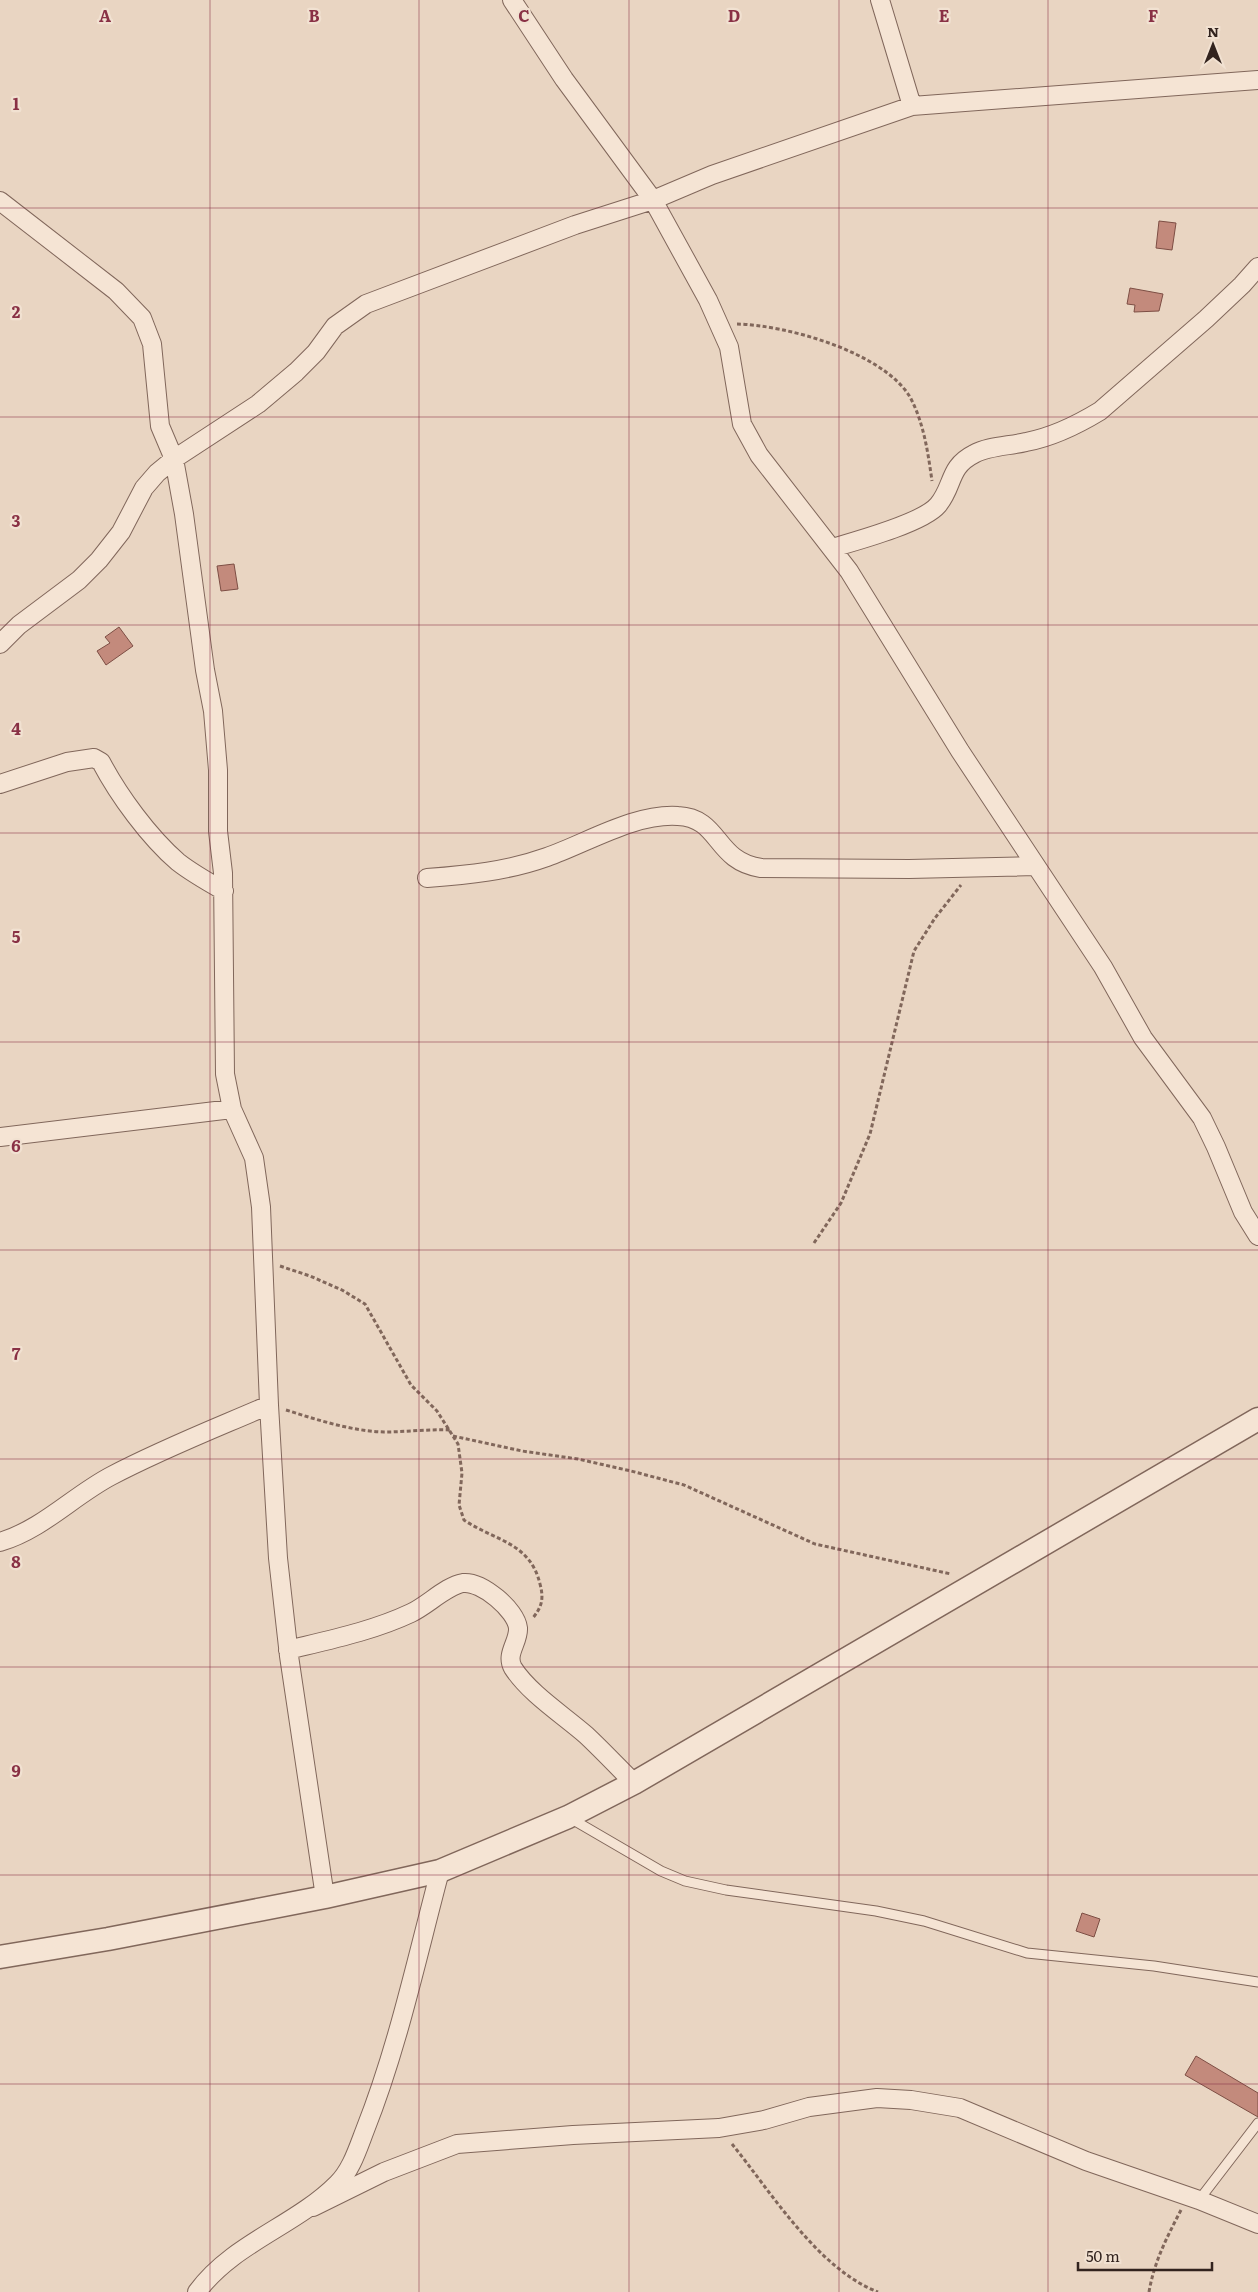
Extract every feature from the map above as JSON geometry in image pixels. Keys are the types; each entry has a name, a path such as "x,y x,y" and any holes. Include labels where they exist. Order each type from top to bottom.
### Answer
{"street":[{"path":"512,0 564,79 653,200 720,324 729,347 740,414 746,432 759,456 832,548 877,616 960,751 1103,967 1143,1038 1202,1118 1243,1212 1258,1236"},
{"path":"880,0 912,106"},
{"path":"0,644 26,619 78,580 99,560 121,532 144,488 174,459 265,397 316,352 335,326 366,304 575,225 653,200 712,176 912,106 1258,80"},
{"path":"0,201 102,279 142,318 152,344 160,426 174,459 193,573 205,670 214,711 218,770 218,831 224,891 225,1074 232,1109 254,1158 261,1207 269,1405 278,1558 288,1650 325,1897"},
{"path":"832,548 920,517 937,506 947,490 954,471 961,462 975,453 1055,434 1100,411 1206,319 1258,267"},
{"path":"0,784 67,762 94,758 101,762 148,832 164,850 180,863 224,891"},
{"path":"427,878 481,874 514,867 548,857 635,822 660,816 693,818 706,825 732,856 745,865 753,867 860,869 1036,866"},
{"path":"0,1137 232,1109"},
{"path":"0,1542 17,1537 51,1517 109,1476 269,1405"},
{"path":"0,1957 108,1939 325,1897 440,1871 568,1817 634,1783 1258,1419"},
{"path":"288,1650 342,1637 411,1613 439,1597 451,1586 464,1583 474,1584 488,1591 508,1609 517,1622 517,1640 510,1660 519,1676 587,1736 634,1783"},
{"path":"313,2207 340,2182 356,2154 369,2122 384,2075 440,1871"},
{"path":"197,2292 216,2269 232,2256 313,2207 384,2172 457,2144 573,2135 719,2128 764,2120 808,2107 877,2098 911,2100 960,2108 1086,2161 1194,2198 1258,2224"}],"lane":[{"path":"568,1817 661,1871 685,1881 762,1896 876,1911 932,1924 1027,1953 1145,1964 1258,1982"},
{"path":"1194,2198 1258,2123"}],"path":[{"path":"720,324 749,324 802,333 831,342 860,357 897,382 910,397 922,427 937,506"},
{"path":"814,1243 841,1203 870,1134 914,951 952,896 980,868"},
{"path":"263,1260 310,1276 358,1298 365,1304 411,1385 437,1411 450,1430 461,1454 462,1483 459,1504 464,1520 523,1551 539,1579 543,1593 541,1608 517,1640"},
{"path":"269,1405 320,1421 364,1430 382,1432 450,1430"},
{"path":"453,1436 522,1451 578,1459 684,1485 815,1544 981,1581"},
{"path":"719,2128 806,2237 838,2269 868,2288 878,2292"},
{"path":"1150,2292 1152,2276 1162,2246 1194,2198"}],"building":[{"path":"1159,221 1176,223 1172,250 1156,248"},
{"path":"1130,288 1163,294 1159,311 1134,312 1135,305 1127,304"},
{"path":"234,564 238,589 221,591 217,566"},
{"path":"119,627 133,646 106,665 97,651 110,643 105,637"},
{"path":"1082,1913 1100,1919 1094,1937 1076,1931"},
{"path":"1196,2056 1258,2093 1258,2117 1185,2075"}]}
